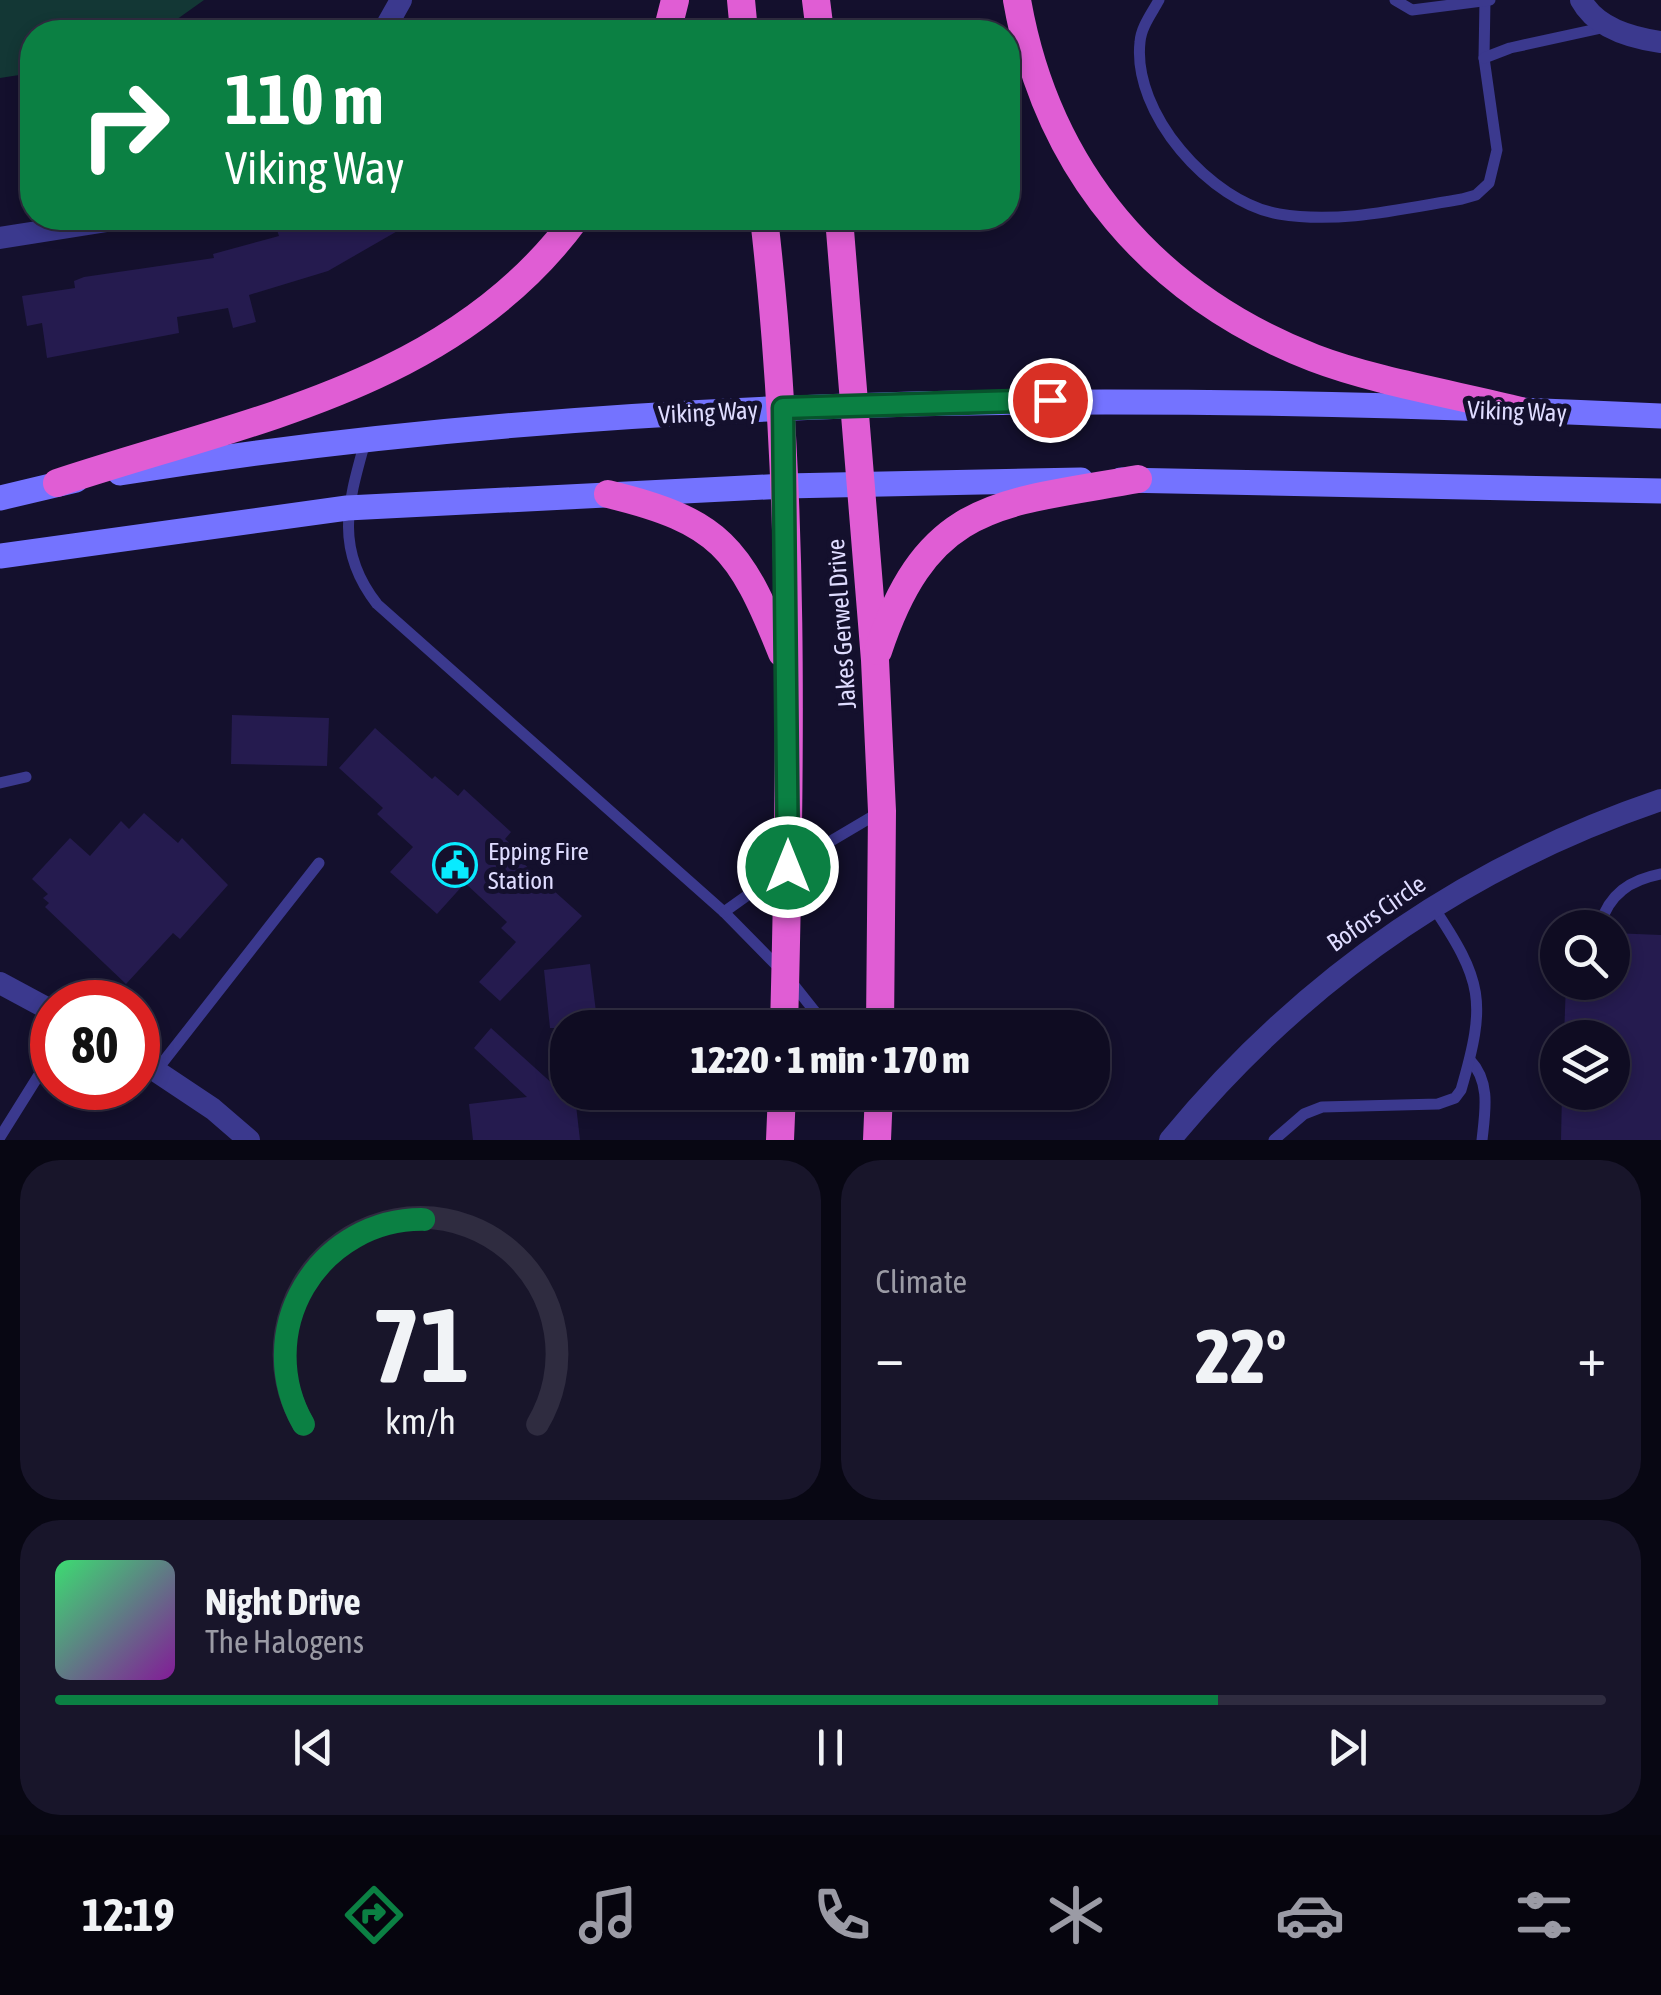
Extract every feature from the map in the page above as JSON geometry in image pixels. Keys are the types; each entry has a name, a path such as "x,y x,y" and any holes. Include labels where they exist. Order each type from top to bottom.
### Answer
{"highway":[{"path":"1017,0 1025,42 1046,108 1094,196 1126,232 1199,299 1256,332 1317,359 1521,411"},
{"path":"56,483 328,398 395,368 448,338 500,300 566,230"},
{"name":"Jakes Gerwel Drive","path":"765,230 783,408 786,486 788,867 784,1010"},
{"name":"Jakes Gerwel Drive","path":"840,230 875,660 882,811 880,1010"},
{"path":"875,660 906,582 926,554 949,532 982,514 1021,502 1138,480"},
{"path":"608,494 672,512 698,524 729,549 752,583 788,668"},
{"path":"780,1140 781,1110"},
{"path":"877,1140 878,1110"}],"main road":[{"name":"Viking Way","path":"0,498 56,483 366,438 524,422 854,404 1086,399 1661,416"},
{"path":"0,556 346,508 861,483 1138,480 1661,491"}],"street":[{"path":"1584,5 1608,26 1629,36 1661,42"},
{"path":"0,238 50,230"},
{"name":"Bofors Circle","path":"1170,1140 1218,1084 1286,1017 1330,979 1432,906 1555,840 1661,800"},
{"path":"0,983 30,999"},
{"path":"160,1075 249,1140"}],"lane":[{"path":"1159,0 1140,38 1144,92 1158,120 1200,171 1249,206 1306,218 1359,216 1462,199 1484,190 1494,174 1496,150 1484,58 1486,0 1412,10 1395,0"},
{"path":"1484,58 1527,43 1608,26"},
{"path":"366,438 346,508 352,557 364,588 377,604 724,912 785,974 814,1010"},
{"path":"0,784 26,777"},
{"path":"724,912 788,867 882,811"},
{"path":"160,1050 319,863"},
{"path":"1605,910 1636,879 1661,874"},
{"path":"1274,1140 1304,1114 1322,1107 1448,1102 1461,1090 1478,1022 1476,980 1468,960 1432,906"},
{"path":"1470,1060 1482,1076 1486,1098 1482,1140"},
{"path":"5,1137 30,1093"}],"green space":[{"path":"0,0 204,0 176,20 20,20 20,75 0,78"}],"building":[{"path":"277,230 399,230 328,271 249,295 256,322 233,328 228,308 177,317 179,333 47,358 42,323 27,326 22,296 75,288 74,281 84,277 214,258 213,254 279,236"},
{"path":"232,715 329,718 327,766 231,764"},
{"path":"375,728 432,779 435,776 458,796 464,789 511,832 505,839 528,860 524,864 582,916 500,1001 479,982 516,942 501,928 507,922 465,883 437,914 390,872 413,847 377,814 383,808 339,768"},
{"path":"144,813 178,843 182,838 228,885 180,939 173,933 130,980 122,980 45,907 49,903 43,898 48,894 32,879 70,838 90,856 121,821 129,829"},
{"path":"1630,934 1661,935 1661,1140 1561,1140 1562,1110 1630,1110 1630,1020 1565,1020 1565,1000 1630,1000"},
{"path":"590,964 596,1010 550,1010 550,1028 544,970"},
{"path":"491,1028 550,1081 550,1110 577,1110 580,1140 473,1140 469,1104 527,1097 474,1048"}],"place":[{"name":"Epping Fire Station","path":"455,865"}],"route":[{"path":"788,867 783,408 1050,400"}]}
